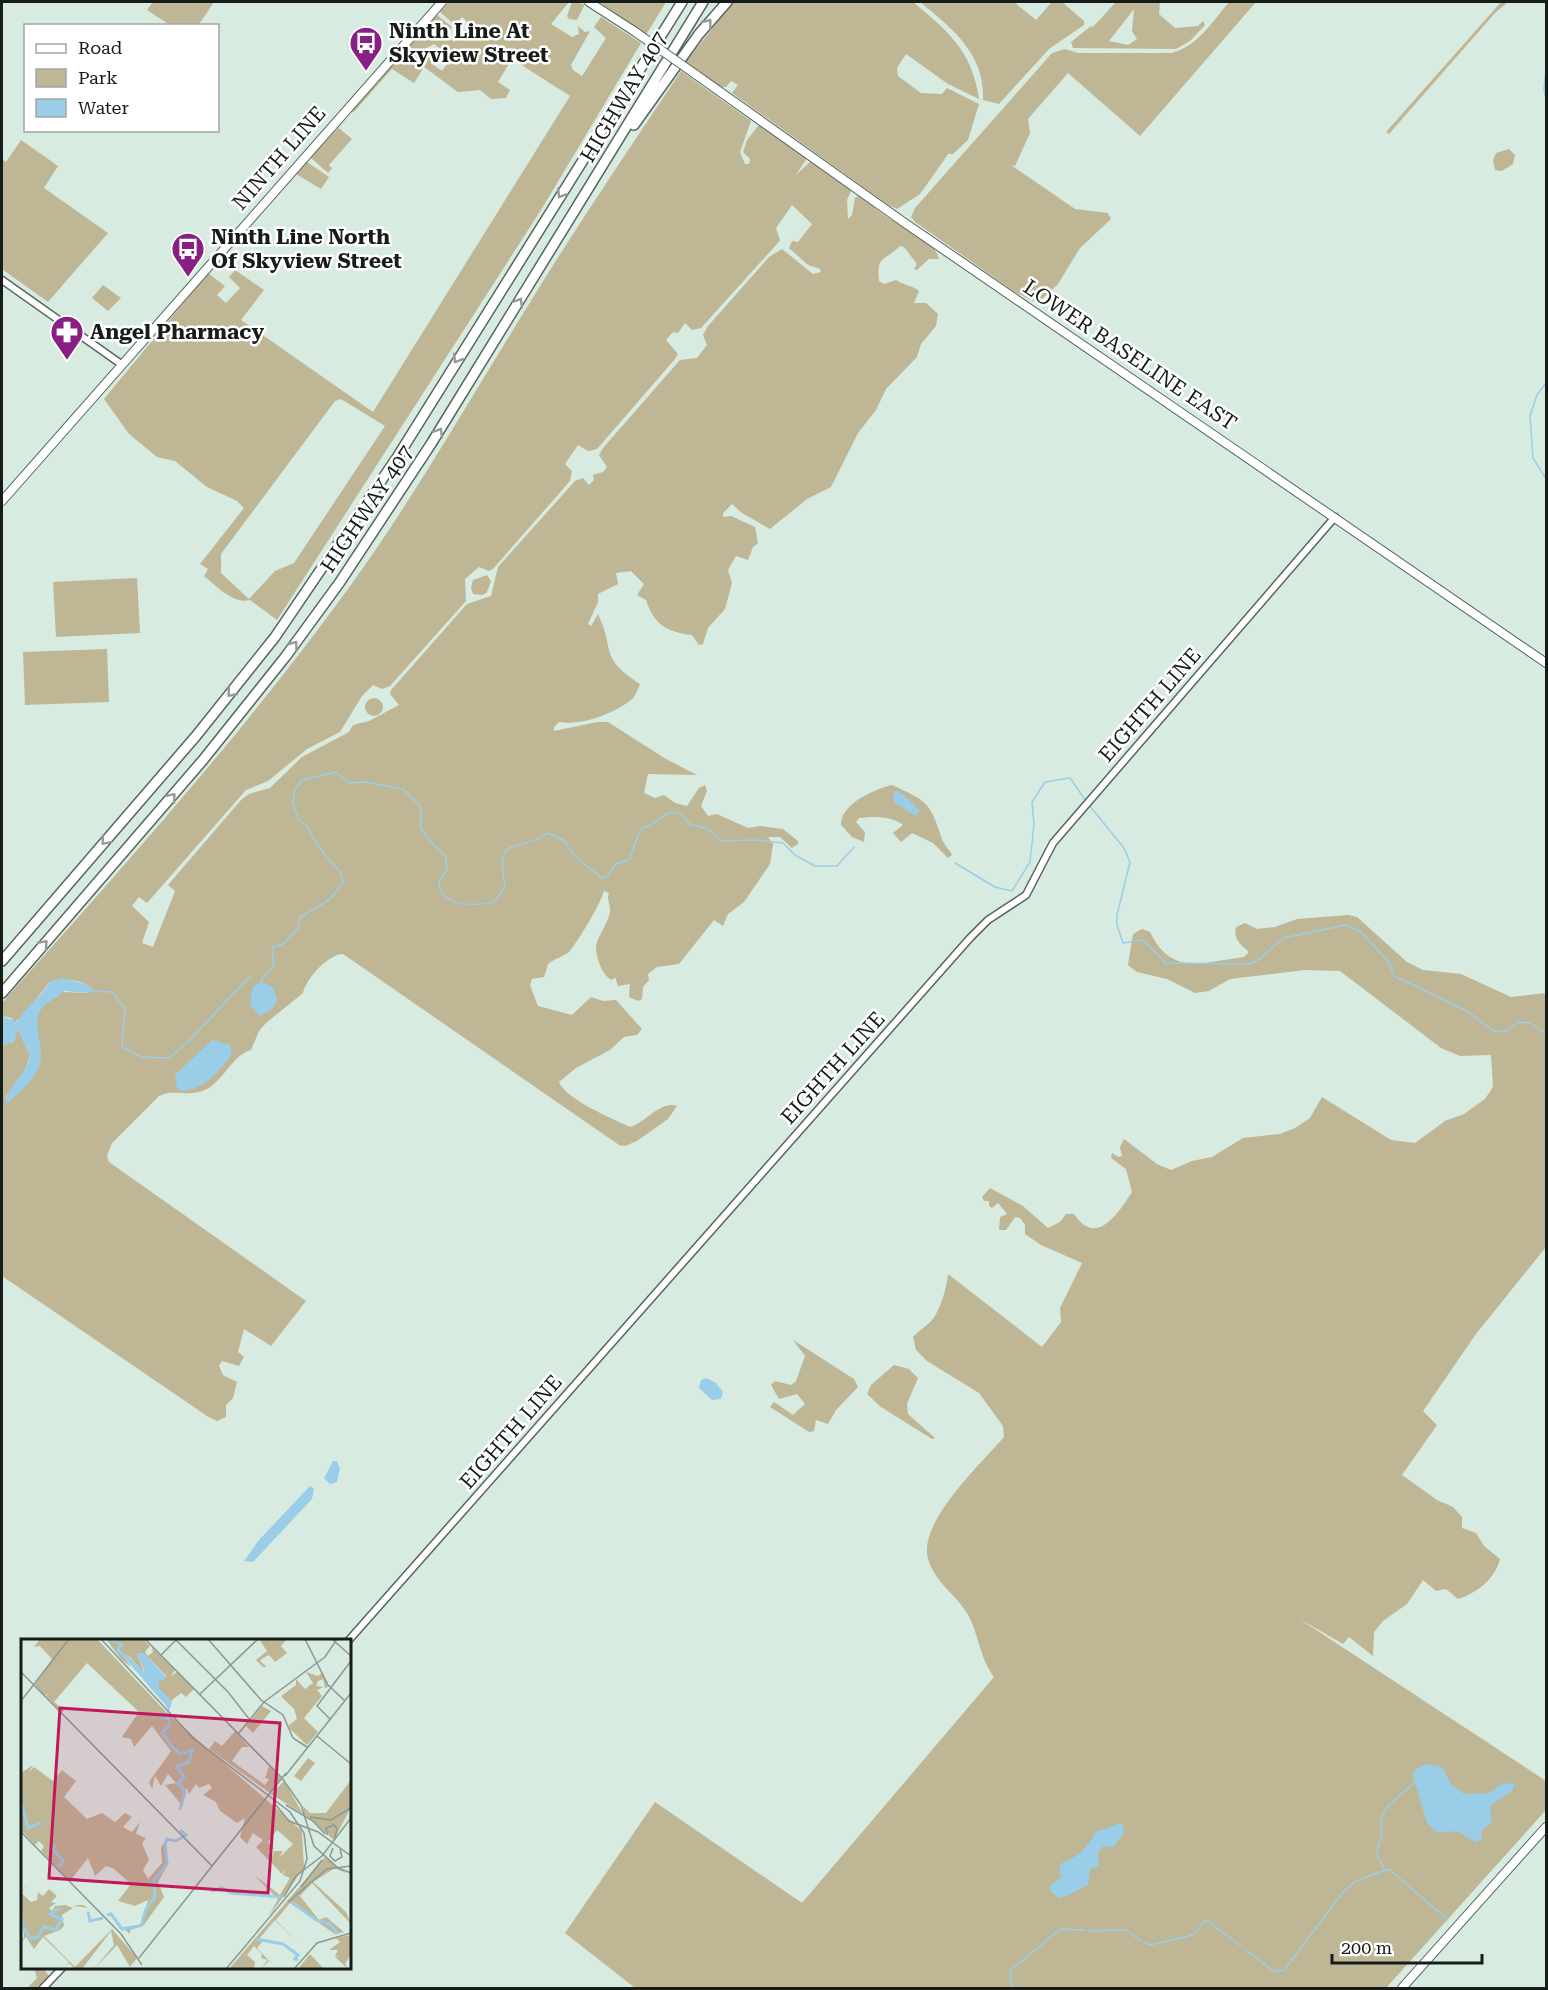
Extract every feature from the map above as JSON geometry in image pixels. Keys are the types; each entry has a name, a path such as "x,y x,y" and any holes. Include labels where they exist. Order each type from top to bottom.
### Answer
{"highway":[{"name":"HIGHWAY 407","path":"2,961 175,761 275,637 398,456 680,2"},
{"name":"HIGHWAY 407","path":"3,991 203,760 286,656 340,582 431,444 703,2"},
{"path":"621,137 635,125 699,34 727,2"}],"main road":[{"name":"NINTH LINE","path":"2,501 442,2"},
{"name":"LOWER BASELINE EAST","path":"589,2 634,31 902,221 1546,663"},
{"path":"1402,1989 1546,1827"}],"street":[{"path":"2,280 121,364"},
{"name":"EIGHTH LINE","path":"351,1639 970,938 988,920 1026,895 1046,854 1084,806 1335,517"},
{"path":"43,1989 61,1969"}],"green space":[{"path":"153,2 214,2 199,24 168,24 147,10"},
{"path":"449,2 569,2 551,24 572,37 579,34 578,26 585,32 590,31 571,65 573,70 582,76 606,38 594,27 601,17 641,43 541,210 277,620 250,600 238,600 225,593 204,576 208,569 200,564 244,508 237,501 207,487 175,461 157,457 129,434 104,399 208,273 225,286 217,295 226,303 240,288 229,277 235,270 264,290 241,320 373,412 570,96 512,59 498,82 510,90 506,98 491,99 480,90 458,92 424,67 414,83 392,69 353,113 352,110 406,50 419,57 431,55 431,63 442,71 447,64 441,59 445,52 434,44 419,52 408,47 437,15 452,27 445,35 454,42 470,24 462,17 455,25 440,12","holes":["341,399 385,426 294,563 275,571 249,599 221,573 221,554 335,401"]},
{"path":"572,2 585,4 577,20 569,19 567,16"},
{"path":"599,2 666,2 646,35"},
{"path":"733,2 913,2 948,33 965,55 976,82 979,99 948,84 906,54 897,68 898,76 921,93 942,94 947,88 979,104 968,140 953,154 948,154 920,194 897,209 888,205 732,93 738,85 731,81 726,87 720,87 686,62"},
{"path":"920,2 1014,2 1036,20 1052,2 1062,2 1084,21 1084,25 1049,49 999,104 983,100 979,69 973,56 955,33"},
{"path":"1116,2 1160,2 1159,14 1175,28 1198,26 1203,21 1205,25 1190,41 1176,49 1073,48 1071,42 1091,26 1093,27","holes":["1134,9 1132,31 1137,39 1128,45 1109,41"]},
{"path":"1229,2 1256,2 1140,136 1068,73 1028,119 1030,133 1015,166 1011,165 1075,209 1108,213 1111,219 1080,248 1058,284 1042,299 1033,301 1015,292 911,217 915,208 1052,53 1065,49 1078,53 1172,53 1190,45 1197,39"},
{"path":"1501,2 1508,2 1495,13 1389,134 1386,132"},
{"path":"681,71 751,121 740,152 745,164 749,164 750,159 743,152 747,140 758,126 761,126 807,158 796,175 811,161 848,187 851,191 847,200 848,219 852,215 855,198 858,196 885,216 924,238 936,251 939,259 929,259 917,270 914,269 917,264 904,247 900,246 880,262 879,281 884,284 896,280 917,289 919,291 914,303 926,303 938,314 936,326 921,344 917,357 886,389 876,410 858,433 831,487 807,499 770,529 742,513 732,504 723,513 723,517 731,516 755,527 758,543 753,547 748,560 736,556 728,570 732,583 725,609 708,628 703,644 699,645 692,635 675,632 663,626 653,616 646,600 637,595 644,584 631,571 616,573 618,584 598,594 598,602 588,624 591,626 598,614 613,660 627,675 640,684 632,699 615,710 587,720 559,722 554,727 554,731 597,722 608,722 666,759 697,775 648,774 644,793 655,798 664,795 675,803 687,806 699,788 705,785 707,791 701,806 708,816 717,814 748,828 760,826 783,829 798,841 798,844 792,848 780,837 768,837 773,844 770,864 744,902 728,914 723,926 714,920 679,964 657,967 648,974 649,980 643,987 642,999 638,1001 629,997 630,984 618,986 615,977 612,980 608,978 598,961 597,944 610,911 609,893 604,891 589,922 569,952 548,964 544,977 532,979 530,985 538,1006 572,1015 591,997 603,1001 616,1000 642,1029 637,1035 624,1037 610,1050 576,1068 559,1082 570,1095 580,1102 630,1127 665,1106 677,1106 668,1119 637,1141 625,1146 619,1145 343,954 331,958 318,968 308,981 303,993 266,1023 259,1031 251,1050 238,1058 212,1086 194,1093 170,1093 159,1096 112,1143 107,1156 109,1162 306,1301 271,1346 244,1329 238,1352 244,1357 239,1366 222,1361 219,1366 223,1375 237,1382 233,1398 226,1405 226,1417 217,1421 2,1276 2,1045 14,1042 18,1029 30,1056 24,1072 5,1098 23,1088 37,1068 39,1051 36,1027 42,1007 62,992 89,993 92,989 72,980 49,982 15,1023 11,1018 2,1016 2,1003 224,749 348,589 419,484 547,274","holes":["792,205 812,224 798,242 792,241 789,248 808,265 820,269 821,272 813,274 782,249 769,257 708,326 703,335 707,345 697,358 680,360 603,448 599,455 607,467 603,472 593,475 594,480 589,485 583,478 575,481 498,567 491,596 467,604 391,690 390,694 399,705 369,721 353,725 349,732 302,757 270,788 249,794 241,800 168,885 175,891 153,947 142,943 149,922 132,906 139,897 147,903 246,790 268,781 307,749 340,732 362,696 373,685 382,689 390,686 466,601 465,579 479,567 489,571 493,569 570,481 572,471 565,464 578,445 588,451 597,449 675,359 678,354 666,340 673,332 678,333 685,323 692,330 701,328 780,240 776,228"]},
{"path":"350,116 339,128 352,139 329,165 332,168 328,173 310,157"},
{"path":"21,140 58,166 44,188 108,233 48,302 2,269 2,159 6,162"},
{"path":"1509,149 1515,155 1513,164 1502,171 1495,170 1493,160 1496,153"},
{"path":"307,162 329,177 321,189 296,174"},
{"path":"103,285 121,298 108,311 92,298"},
{"path":"487,575 491,581 487,592 483,595 473,594 471,588 473,580"},
{"path":"137,578 140,633 56,637 53,582"},
{"path":"107,649 109,702 25,705 23,652"},
{"path":"374,698 380,701 383,707 380,713 374,716 368,713 365,707 368,701"},
{"path":"892,785 926,804 952,855 948,858 933,843 912,833 901,842 893,833 903,825 888,818 859,818 856,822 865,832 864,842 852,837 841,825 842,817 852,804 868,794"},
{"path":"1348,915 1357,917 1407,962 1423,970 1461,974 1511,997 1546,993 1546,1247 1476,1334 1423,1411 1437,1425 1402,1475 1437,1500 1453,1507 1462,1517 1462,1528 1476,1533 1484,1546 1500,1559 1490,1579 1472,1593 1458,1599 1446,1589 1436,1591 1423,1580 1407,1604 1383,1621 1374,1632 1373,1656 1349,1637 1343,1644 1298,1618 1546,1781 1546,1810 1386,1988 635,1988 565,1933 655,1802 802,1903 994,1677 985,1661 967,1613 933,1570 929,1562 927,1547 931,1531 940,1513 967,1478 1004,1437 1003,1426 979,1393 927,1361 916,1350 913,1337 930,1322 938,1311 948,1274 1042,1347 1061,1322 1060,1308 1082,1263 1041,1245 1025,1234 1025,1225 1020,1218 1015,1217 1006,1230 999,1230 1000,1217 1007,1214 998,1203 992,1208 989,1206 989,1201 984,1201 982,1197 990,1188 1023,1206 1048,1228 1060,1222 1066,1214 1074,1214 1090,1228 1098,1228 1113,1218 1132,1192 1126,1169 1111,1158 1112,1153 1118,1157 1122,1156 1120,1147 1124,1139 1157,1164 1171,1170 1192,1161 1212,1157 1243,1138 1280,1134 1295,1128 1310,1118 1322,1097 1391,1140 1415,1143 1445,1121 1464,1114 1485,1099 1493,1087 1491,1055 1460,1056 1441,1048 1340,971 1305,970 1230,979 1209,991 1195,993 1167,979 1137,972 1128,965 1133,934 1142,929 1150,932 1168,956 1178,961 1202,963 1244,957 1249,952 1238,941 1235,931 1236,927 1245,923 1257,929 1275,927 1297,919"},
{"path":"793,1340 854,1379 858,1387 836,1410 828,1424 816,1420 814,1431 809,1432 770,1407 774,1402 793,1415 805,1404 797,1394 779,1399 771,1385 775,1381 791,1385 796,1381 805,1356"},
{"path":"894,1365 909,1369 918,1378 907,1404 908,1414 935,1438 932,1439 881,1407 867,1394 871,1385"},
{"path":"34,1969 44,1969 49,1976 40,1988 27,1988 37,1978"}],"water":[{"path":"893,792 903,794 920,811 916,816 894,802"},
{"path":"62,978 89,985 92,991 89,993 64,991 41,1008 37,1025 41,1049 40,1062 28,1083 5,1105 9,1092 25,1069 30,1056 18,1029 14,1042 2,1045 2,1016 17,1022 49,982"},
{"path":"266,983 274,989 277,1000 273,1008 260,1016 250,1005 253,986"},
{"path":"212,1040 230,1045 232,1054 217,1073 198,1087 182,1091 177,1088 175,1075"},
{"path":"707,1378 716,1383 723,1392 721,1399 712,1400 699,1388 701,1380"},
{"path":"333,1461 337,1461 340,1469 337,1482 330,1484 324,1478"},
{"path":"310,1486 314,1489 312,1499 253,1562 244,1561 259,1540"},
{"path":"1426,1764 1442,1767 1451,1784 1464,1794 1489,1793 1502,1784 1514,1783 1513,1790 1490,1806 1492,1822 1483,1829 1481,1840 1475,1842 1457,1831 1438,1833 1427,1823 1413,1776 1415,1770"},
{"path":"1122,1824 1124,1833 1113,1847 1103,1846 1098,1854 1099,1866 1090,1869 1088,1885 1059,1898 1050,1891 1051,1885 1061,1877 1059,1868 1062,1863 1082,1851 1096,1832"}],"waterway":[{"path":"1546,67 1544,90 1546,98"},
{"path":"1546,383 1537,395 1530,416 1533,458 1546,479"},
{"path":"261,983 262,978 274,966 272,948 283,944 299,927 299,918 329,900 343,883 340,872 318,846 307,826 298,820 293,802 295,790 302,780 336,772 348,783 364,782 403,789 421,807 421,828 430,842 446,856 447,870 439,881 441,890 452,901 460,903 494,902 505,887 503,858 506,852 510,848 548,833 565,841 571,852 581,861 602,878 606,877 616,864 629,860 641,828 647,827 665,815 676,812 682,814 689,824 708,829 721,841 755,840 783,843 795,855 815,866 837,866 854,847"},
{"path":"955,863 995,887 1012,891 1030,862 1034,824 1032,802 1045,782 1070,778 1086,801"},
{"path":"1089,805 1124,848 1130,862 1117,915 1117,925 1123,943 1143,940 1166,963 1251,964 1283,938 1346,925 1360,931 1389,962 1394,976 1467,1011 1495,1032 1508,1030 1518,1022 1530,1023 1546,1034"},
{"path":"92,991 112,992 125,1008 122,1047 141,1057 169,1058 189,1041 250,976"},
{"path":"1385,1870 1376,1854 1382,1836 1381,1819 1388,1806 1414,1783"},
{"path":"1244,1949 1275,1972 1284,1970 1344,1891 1356,1881 1389,1869 1448,1920"},
{"path":"1145,1943 1150,1945 1193,1935 1206,1920 1241,1946"},
{"path":"1012,1988 1010,1971 1060,1929 1084,1930"},
{"path":"1088,1931 1126,1930 1141,1941"}],"place":[{"name":"Ninth Line At Skyview Street","path":"366,72"},
{"name":"Ninth Line North Of Skyview Street","path":"188,278"},
{"name":"Angel Pharmacy","path":"67,361"}]}
